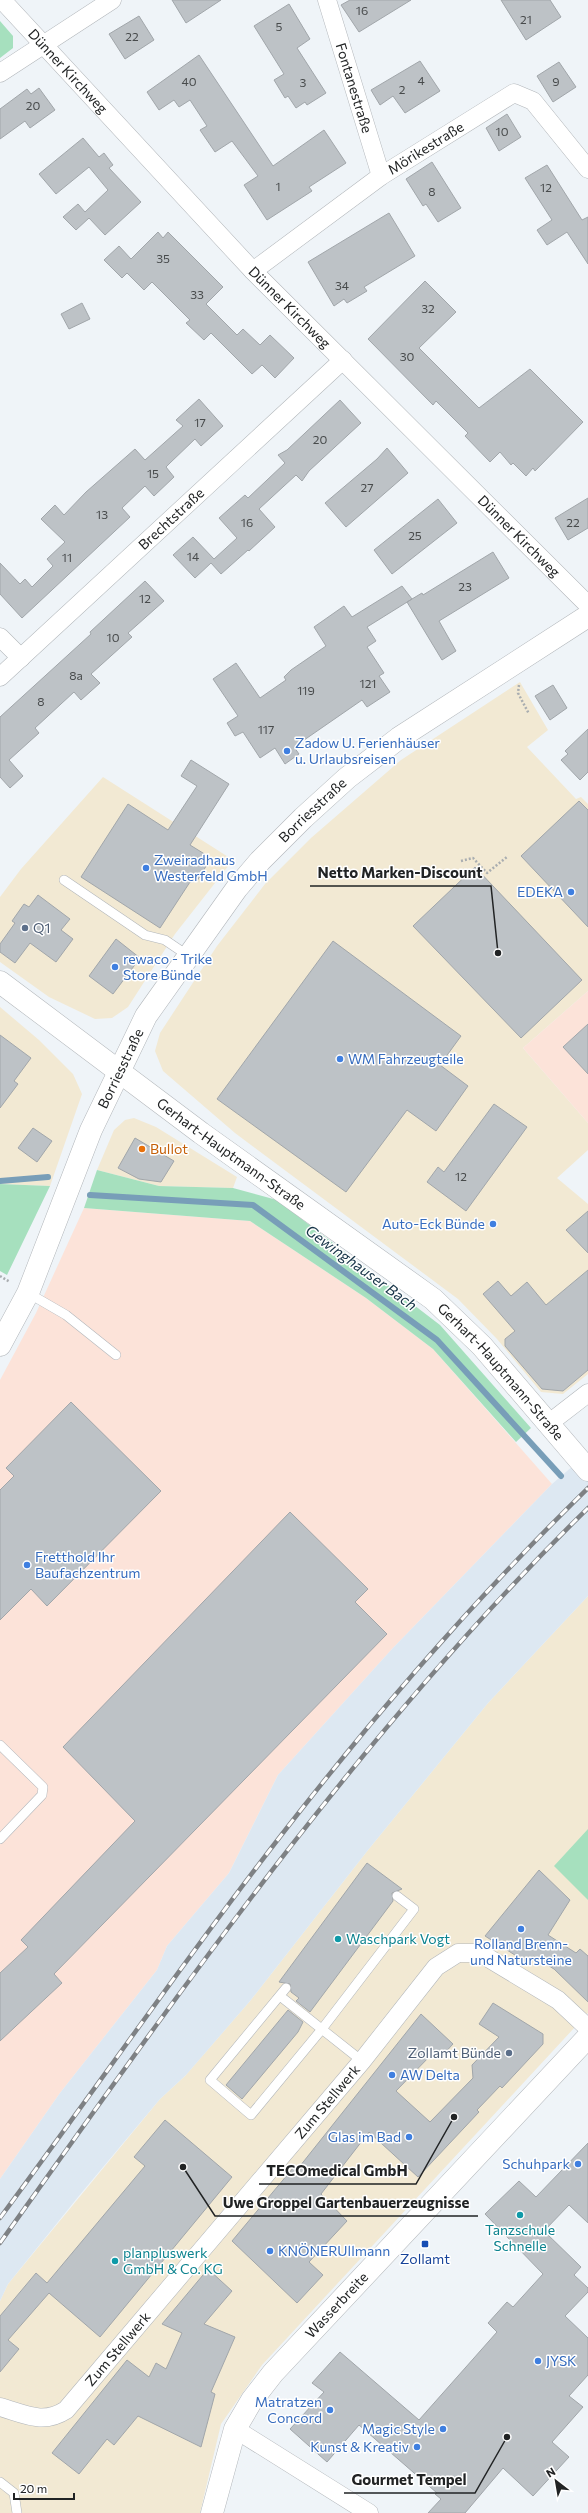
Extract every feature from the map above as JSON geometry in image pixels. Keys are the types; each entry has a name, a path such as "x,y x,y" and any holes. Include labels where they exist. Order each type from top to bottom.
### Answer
{"main road":[{"name":"Borriesstraße","path":"0,1345 28,1293 91,1130 118,1071 146,1016 217,914 260,861 347,778 399,738 588,616"},
{"name":"Gerhart-Hauptmann-Straße","path":"0,982 118,1071 433,1299 482,1346 588,1470"},
{"name":"Wasserbreite","path":"212,2513 235,2429 252,2400 273,2373 588,2036"}],"street":[{"name":"Dünner Kirchweg","path":"2,0 253,270 588,605"},
{"path":"0,73 43,43 112,0"},
{"name":"Fontanestraße","path":"327,0 381,176"},
{"name":"Mörikestraße","path":"253,270 381,176 514,93 533,101 588,169"},
{"name":"Brechtstraße","path":"0,677 343,360"},
{"path":"0,637 21,658"},
{"path":"548,1424 588,1393"},
{"name":"Zum Stellwerk","path":"0,2407 42,2419 55,2417 66,2410 362,2061 436,1967 458,1953 480,1953 558,2000 588,2028"},
{"path":"235,2429 369,2513"}],"lane":[{"path":"64,880 145,935 165,940 187,955"},
{"path":"28,1293 66,1315 116,1356"},
{"path":"0,1744 43,1787 42,1795 0,1839"},
{"path":"286,1988 210,2080 251,2115 322,2029 414,1910 397,1896"},
{"path":"280,1996 362,2061"},
{"path":"0,2482 14,2493 17,2513"}],"path":[{"path":"511,665 519,679 518,693 529,714"},
{"path":"461,861 473,858 487,873 507,856"}],"shaded area":[{"path":"520,682 548,730 527,747 576,799 581,797 588,804 588,991 523,1048 588,1123 588,1150 557,1178 588,1204 588,1374 563,1394 541,1392 497,1339 458,1299 235,1133 163,1071 155,1051 160,1033 217,946 265,884 311,838 401,760"},
{"path":"103,777 233,860 175,934 128,1007 112,1018 95,1019 49,997 0,962 0,897 21,869"},
{"path":"588,991 588,1123 523,1048"},
{"path":"0,1007 39,1040 73,1074 82,1094 50,1186 0,1184"},
{"path":"134,1118 156,1127 237,1177 233,1188 159,1186 97,1170 114,1130 125,1120"},
{"path":"84,1208 250,1221 366,1298 433,1349 552,1484 392,1649 278,1775 229,1873 167,1946 157,1970 60,2093 0,2179 0,1380 36,1313"},
{"path":"588,1453 588,1596 488,1703 368,1850 250,2001 186,2075 160,2099 78,2197 8,2284 0,2301 0,2179 60,2093 157,1970 167,1946 229,1873 278,1775 392,1649 552,1484"},
{"path":"588,1596 588,2013 262,2365 221,2424 200,2513 0,2513 0,2301 8,2284 160,2099 185,2076 250,2001 368,1850 488,1703"}],"green space":[{"path":"0,21 13,36 13,48 0,58"},
{"path":"97,1170 159,1186 233,1188 277,1200 440,1325 531,1428 516,1442 433,1349 366,1298 250,1221 84,1208"},
{"path":"0,1184 50,1186 7,1275 0,1271"},
{"path":"588,1829 588,1900 554,1866"}],"building":[{"path":"172,0 221,0 186,23"},
{"path":"350,0 411,0 359,32 341,5"},
{"path":"501,0 550,0 561,17 526,40"},
{"path":"289,4 310,39 297,48 326,93 307,105 305,102 296,108 288,96 285,98 274,80 284,74 254,26"},
{"path":"139,16 154,40 125,59 109,34"},
{"path":"199,55 273,166 324,130 346,163 309,187 312,191 267,220 244,185 258,176 232,141 215,152 200,130 207,126 190,100 179,107 174,100 159,110 147,92"},
{"path":"420,61 440,91 405,113 393,96 380,105 371,90"},
{"path":"559,62 576,87 553,102 537,76"},
{"path":"39,88 55,110 30,128 25,121 0,139 0,109 27,89 31,94"},
{"path":"507,114 521,137 499,151 486,128"},
{"path":"83,138 99,157 104,153 113,165 109,168 141,202 105,235 89,218 76,230 63,217 78,204 85,212 108,190 89,167 56,194 39,174"},
{"path":"432,162 461,208 438,222 426,204 423,206 406,179"},
{"path":"547,165 582,220 588,217 588,264 567,232 547,245 537,230 552,220 525,178"},
{"path":"389,213 415,256 364,287 367,291 347,303 344,299 334,306 308,262"},
{"path":"158,232 163,238 168,232 223,287 206,304 237,335 243,329 260,345 270,335 294,358 275,378 262,365 252,374 211,333 204,340 186,323 190,320 152,282 144,290 127,273 122,278 104,260 119,246 131,259"},
{"path":"425,281 456,312 419,348 479,408 530,369 583,422 535,471 533,468 526,476 513,463 511,465 500,452 490,462 465,436 468,433 436,401 433,405 368,339"},
{"path":"82,303 90,319 69,329 61,314"},
{"path":"199,399 223,426 201,446 195,439 166,467 174,477 154,496 145,486 122,508 130,517 22,618 0,594 0,563 20,584 25,579 32,587 53,566 47,559 65,542 41,519 55,505 64,515 86,492 135,449 145,460 183,426 176,420"},
{"path":"340,400 361,423 309,471 302,481 296,475 259,509 275,527 221,574 211,563 195,578 173,555 193,537 214,559 237,538 219,518 245,495 248,498 285,463 278,455 287,450"},
{"path":"387,448 408,473 346,527 325,503 377,459"},
{"path":"588,498 588,528 568,540 555,518"},
{"path":"438,499 457,523 392,574 374,550"},
{"path":"493,552 509,578 439,621 456,651 442,660 407,602 422,593 423,595"},
{"path":"145,581 164,601 128,633 132,637 91,674 100,683 81,700 74,692 35,728 39,733 9,760 23,776 10,788 0,777 0,717 91,634 90,632"},
{"path":"402,586 412,599 367,627 376,641 367,647 384,673 379,676 390,692 367,707 362,700 294,747 299,754 285,764 275,748 260,758 243,732 235,736 227,723 238,716 213,679 236,663 260,698 286,680 284,677 291,670 326,646 314,627 344,606 352,617"},
{"path":"553,685 567,708 550,720 535,696"},
{"path":"588,729 588,772 580,780 561,760 568,754 565,751"},
{"name":"Zweiradhaus Westerfeld GmbH","path":"191,760 229,784 190,845 211,858 197,881 190,882 160,928 81,877 128,804 168,830 197,786 181,776"},
{"name":"EDEKA","path":"579,801 588,810 588,927 521,856"},
{"path":"475,867 582,980 521,1038 413,926"},
{"path":"38,895 70,919 61,930 73,939 56,962 30,943 15,963 0,952 0,944 15,923 12,921 24,904 29,907"},
{"name":"rewaco - Trike Store Bünde","path":"116,939 140,958 113,994 89,976"},
{"path":"333,941 461,1036 440,1065 468,1086 436,1131 407,1110 346,1192 217,1099"},
{"path":"588,1024 588,1074 563,1047"},
{"path":"0,1035 31,1058 14,1081 18,1084 0,1108"},
{"path":"494,1104 527,1127 466,1211 427,1182 438,1167 444,1172"},
{"path":"33,1128 52,1141 37,1162 18,1148"},
{"name":"Bullot","path":"135,1138 174,1161 161,1182 139,1179 118,1168"},
{"path":"588,1211 588,1253 566,1230"},
{"path":"588,1270 588,1370 563,1391 542,1389 505,1346 505,1339 515,1331 483,1294 498,1281 511,1296 527,1282 546,1305"},
{"path":"71,1402 161,1491 47,1606 31,1589 0,1620 0,1490 14,1476 6,1468"},
{"path":"290,1512 368,1589 355,1602 387,1634 54,1974 62,1983 0,2041 0,1973 28,1947 21,1940 135,1821 63,1747"},
{"name":"Waschpark Vogt","path":"367,1863 402,1889 392,1893 393,1901 310,2012 296,2001 299,1998 291,1992 290,1984 279,1982"},
{"name":"Rolland Brenn- und Natursteine","path":"539,1870 570,1900 548,1935 576,1953 580,1949 588,1956 588,2002 554,1969 533,1956 529,1964 485,1936"},
{"path":"493,2003 543,2034 543,2044 502,2088 500,2086 477,2110 479,2112 418,2177 369,2132 321,2194 347,2221 309,2262 323,2275 297,2303 232,2241 293,2168 296,2171 421,2014 453,2044 439,2059 432,2054 396,2091 430,2122 473,2078 472,2065 499,2037 479,2024"},
{"path":"288,2010 303,2022 298,2032 242,2099 226,2085"},
{"path":"165,2120 232,2177 100,2337 49,2293 8,2340 19,2349 0,2372 0,2316 36,2273 47,2283 145,2166 134,2157"},
{"path":"588,2143 588,2223 569,2205 544,2231 581,2267 574,2275 588,2288 588,2292 565,2316 588,2338 588,2375 569,2396 583,2407 552,2442 569,2457 533,2496 503,2468 465,2513 428,2513 441,2499 435,2494 437,2493 359,2425 327,2462 290,2429 324,2392 312,2383 340,2352 419,2420 497,2332 488,2323 507,2302 513,2307 543,2274 485,2214 519,2181 536,2197"},
{"path":"208,2269 232,2291 204,2324 235,2337 211,2392 215,2394 201,2447 138,2416 114,2445 107,2439 79,2474 52,2453 127,2360 149,2377 156,2363 166,2369 182,2333 162,2324"}],"waterway":[{"name":"Gewinghauser Bach","path":"0,1181 48,1177"},
{"name":"Gewinghauser Bach","path":"90,1195 253,1205 437,1340 561,1476"}],"railway":[{"path":"0,2218 229,1904 268,1852 374,1719 478,1601 588,1488"},
{"path":"0,2243 207,1956 278,1862 427,1680 506,1592 588,1508"}],"place":[{"name":"Zadow U. Ferienhäuser u. Urlaubsreisen","path":"287,751"},
{"name":"Zweiradhaus Westerfeld GmbH","path":"146,868"},
{"name":"EDEKA","path":"571,892"},
{"name":"Q1","path":"25,928"},
{"name":"Netto Marken-Discount","path":"498,953"},
{"name":"rewaco - Trike Store Bünde","path":"115,967"},
{"name":"WM Fahrzeugteile","path":"340,1059"},
{"name":"Bullot","path":"142,1149"},
{"name":"Auto-Eck Bünde","path":"493,1224"},
{"name":"Fretthold Ihr Baufachzentrum","path":"27,1565"},
{"name":"Rolland Brenn- und Natursteine","path":"521,1929"},
{"name":"Waschpark Vogt","path":"338,1939"},
{"name":"Zollamt Bünde","path":"509,2053"},
{"name":"AW Delta","path":"392,2075"},
{"name":"TECOmedical GmbH","path":"454,2117"},
{"name":"Glas im Bad","path":"409,2137"},
{"name":"Schuhpark","path":"578,2164"},
{"name":"Uwe Groppel Gartenbauerzeugnisse","path":"183,2167"},
{"name":"Tanzschule Schnelle","path":"520,2215"},
{"name":"Zollamt","path":"425,2244"},
{"name":"KNÖNERUllmann","path":"270,2251"},
{"name":"planpluswerk GmbH & Co. KG","path":"115,2261"},
{"name":"JYSK","path":"538,2361"},
{"name":"Matratzen Concord","path":"330,2410"},
{"name":"Magic Style","path":"443,2429"},
{"name":"Gourmet Tempel","path":"507,2437"},
{"name":"Kunst & Kreativ","path":"417,2447"}]}
